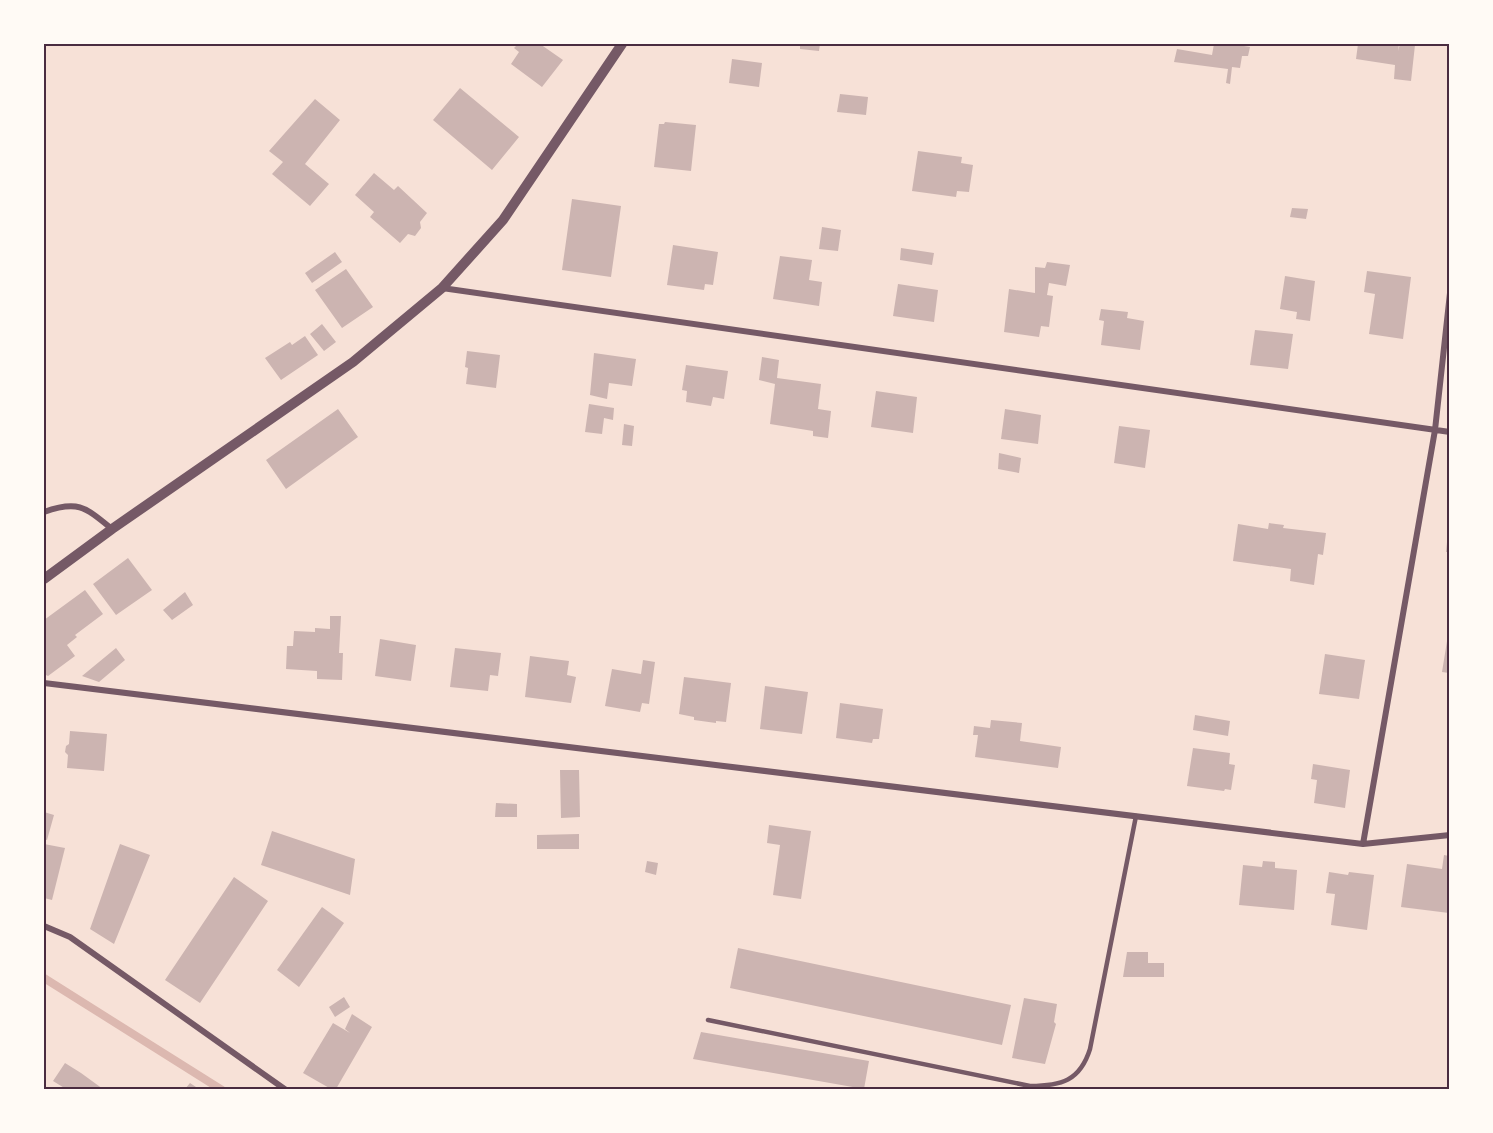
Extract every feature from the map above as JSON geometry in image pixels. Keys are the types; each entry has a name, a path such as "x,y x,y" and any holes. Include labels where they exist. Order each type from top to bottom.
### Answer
{"street":[{"path":"44,579 112,529 353,362 442,288 503,220 622,44"},
{"path":"442,288 1449,432"},
{"path":"1363,843 1435,430 1449,293"},
{"path":"44,512 64,505 88,510 112,529"},
{"path":"44,683 1363,843 1449,835"},
{"path":"44,926 70,937 286,1089"}],"lane":[{"path":"708,1020 1030,1086 1051,1086 1066,1080 1077,1074 1086,1063 1090,1049 1136,816"}],"building":[{"path":"518,44 540,44 563,60 542,87 511,64 519,52 514,48"},
{"path":"800,44 820,44 819,51 800,49"},
{"path":"1214,44 1250,47 1248,56 1242,56 1240,68 1232,67 1230,84 1226,83 1228,69 1174,62 1177,49 1212,55"},
{"path":"1358,44 1399,44 1398,51 1400,44 1415,45 1411,81 1394,79 1395,65 1356,59"},
{"path":"732,59 762,63 759,87 729,83"},
{"path":"460,88 519,137 492,170 433,120"},
{"path":"840,94 868,97 866,115 837,112"},
{"path":"315,99 340,120 305,164 329,184 310,206 272,174 283,162 269,151"},
{"path":"665,122 696,125 691,171 654,167 659,124"},
{"path":"918,151 962,157 961,163 973,165 969,192 957,191 956,197 912,191"},
{"path":"374,173 394,190 398,186 427,213 420,222 421,228 415,236 408,234 400,243 370,217 374,212 355,195"},
{"path":"572,199 621,206 611,277 562,270"},
{"path":"1292,208 1308,209 1306,219 1290,217"},
{"path":"822,227 841,230 838,251 819,249"},
{"path":"673,245 718,252 713,285 705,284 704,290 667,285"},
{"path":"901,248 934,253 932,265 900,260"},
{"path":"335,252 342,262 312,283 305,273"},
{"path":"780,256 812,260 809,280 822,282 819,306 773,299"},
{"path":"1047,262 1070,265 1066,286 1049,283 1047,295 1053,296 1049,327 1041,326 1039,337 1004,332 1009,289 1035,293 1035,267 1045,268"},
{"path":"346,269 373,307 342,328 315,290"},
{"path":"1367,271 1411,277 1403,339 1369,334 1375,294 1364,292"},
{"path":"1285,276 1315,281 1310,321 1296,319 1297,312 1280,309"},
{"path":"898,284 938,290 934,322 893,316"},
{"path":"1101,309 1128,312 1127,318 1144,321 1140,350 1101,345 1104,321 1099,320"},
{"path":"322,324 336,342 324,351 310,334"},
{"path":"1255,330 1293,334 1288,369 1250,365"},
{"path":"305,336 318,355 281,380 265,358 290,342 292,345"},
{"path":"467,351 500,355 496,388 466,384"},
{"path":"594,353 636,359 632,386 609,383 607,399 590,395"},
{"path":"762,357 779,360 777,378 821,384 818,409 831,411 828,438 813,436 813,431 770,424 775,384 759,380"},
{"path":"686,365 728,371 724,399 713,397 711,406 686,402 687,391 682,390"},
{"path":"876,391 917,397 913,433 871,427"},
{"path":"589,404 614,408 613,420 604,418 602,434 585,432"},
{"path":"338,409 358,437 286,489 266,460"},
{"path":"1005,409 1041,415 1038,444 1001,439"},
{"path":"624,424 634,426 632,446 622,445"},
{"path":"1119,426 1150,430 1145,468 1114,463"},
{"path":"999,453 1021,458 1019,473 998,469"},
{"path":"1269,523 1284,525 1283,528 1326,533 1323,555 1318,554 1314,585 1290,581 1291,569 1233,561 1238,524 1268,529"},
{"path":"1448,532 1449,552 1446,552"},
{"path":"128,558 152,590 116,615 93,584"},
{"path":"85,590 103,614 75,635 77,637 67,645 75,656 48,676 44,674 44,620"},
{"path":"185,592 193,605 172,620 163,610"},
{"path":"330,616 341,616 339,653 343,653 342,680 317,679 317,671 286,669 287,646 293,646 294,631 315,632 315,628 330,629"},
{"path":"1449,635 1449,673 1442,672"},
{"path":"380,639 416,645 411,681 375,676"},
{"path":"116,648 125,660 99,682 82,676"},
{"path":"455,648 501,653 498,676 490,675 488,691 450,687"},
{"path":"1325,654 1365,660 1359,699 1319,694"},
{"path":"530,656 569,661 567,675 576,677 571,703 525,697"},
{"path":"643,660 655,662 649,704 642,703 640,712 605,706 612,669 641,674"},
{"path":"684,677 731,683 726,722 694,720 694,717 679,714"},
{"path":"765,686 808,692 802,734 760,729"},
{"path":"840,703 883,709 879,739 873,739 872,743 836,738"},
{"path":"1195,715 1230,721 1228,736 1193,730"},
{"path":"991,720 1022,723 1020,741 1061,747 1058,768 975,757 978,735 973,735 974,726 990,728"},
{"path":"70,731 107,734 104,771 67,768 68,755 65,752 69,744"},
{"path":"1193,748 1230,753 1229,764 1235,765 1231,790 1187,786"},
{"path":"1313,764 1350,770 1345,808 1314,803 1317,780 1311,779"},
{"path":"560,770 579,770 580,817 561,818"},
{"path":"496,803 517,804 517,817 495,817"},
{"path":"44,812 54,815 47,840 44,839"},
{"path":"769,825 811,831 801,899 773,895 780,845 767,843"},
{"path":"272,831 355,859 350,895 261,865"},
{"path":"579,834 579,849 537,849 537,835"},
{"path":"44,844 65,848 52,900 44,898"},
{"path":"120,844 150,855 114,944 90,929"},
{"path":"1444,855 1449,856 1449,913 1401,907 1407,864 1442,869"},
{"path":"647,861 658,863 656,875 645,872"},
{"path":"1263,861 1275,862 1275,868 1297,870 1294,910 1239,905 1243,865 1262,867"},
{"path":"1329,872 1374,875 1367,930 1331,925 1335,894 1326,893"},
{"path":"234,877 268,901 200,1003 165,980"},
{"path":"322,907 344,923 299,987 277,970"},
{"path":"738,948 1011,1005 1002,1045 730,988"},
{"path":"1127,952 1148,952 1148,963 1164,963 1164,977 1123,977"},
{"path":"344,997 350,1007 335,1017 329,1007"},
{"path":"1024,998 1057,1004 1054,1022 1056,1024 1045,1064 1012,1058"},
{"path":"352,1014 372,1027 336,1089 331,1089 303,1073 333,1023 350,1033 345,1029"},
{"path":"701,1032 869,1061 864,1089 693,1059"},
{"path":"65,1063 103,1089 66,1089 53,1081"},
{"path":"190,1083 199,1089 185,1089"}],"waterway":[{"path":"44,978 222,1090"}]}
